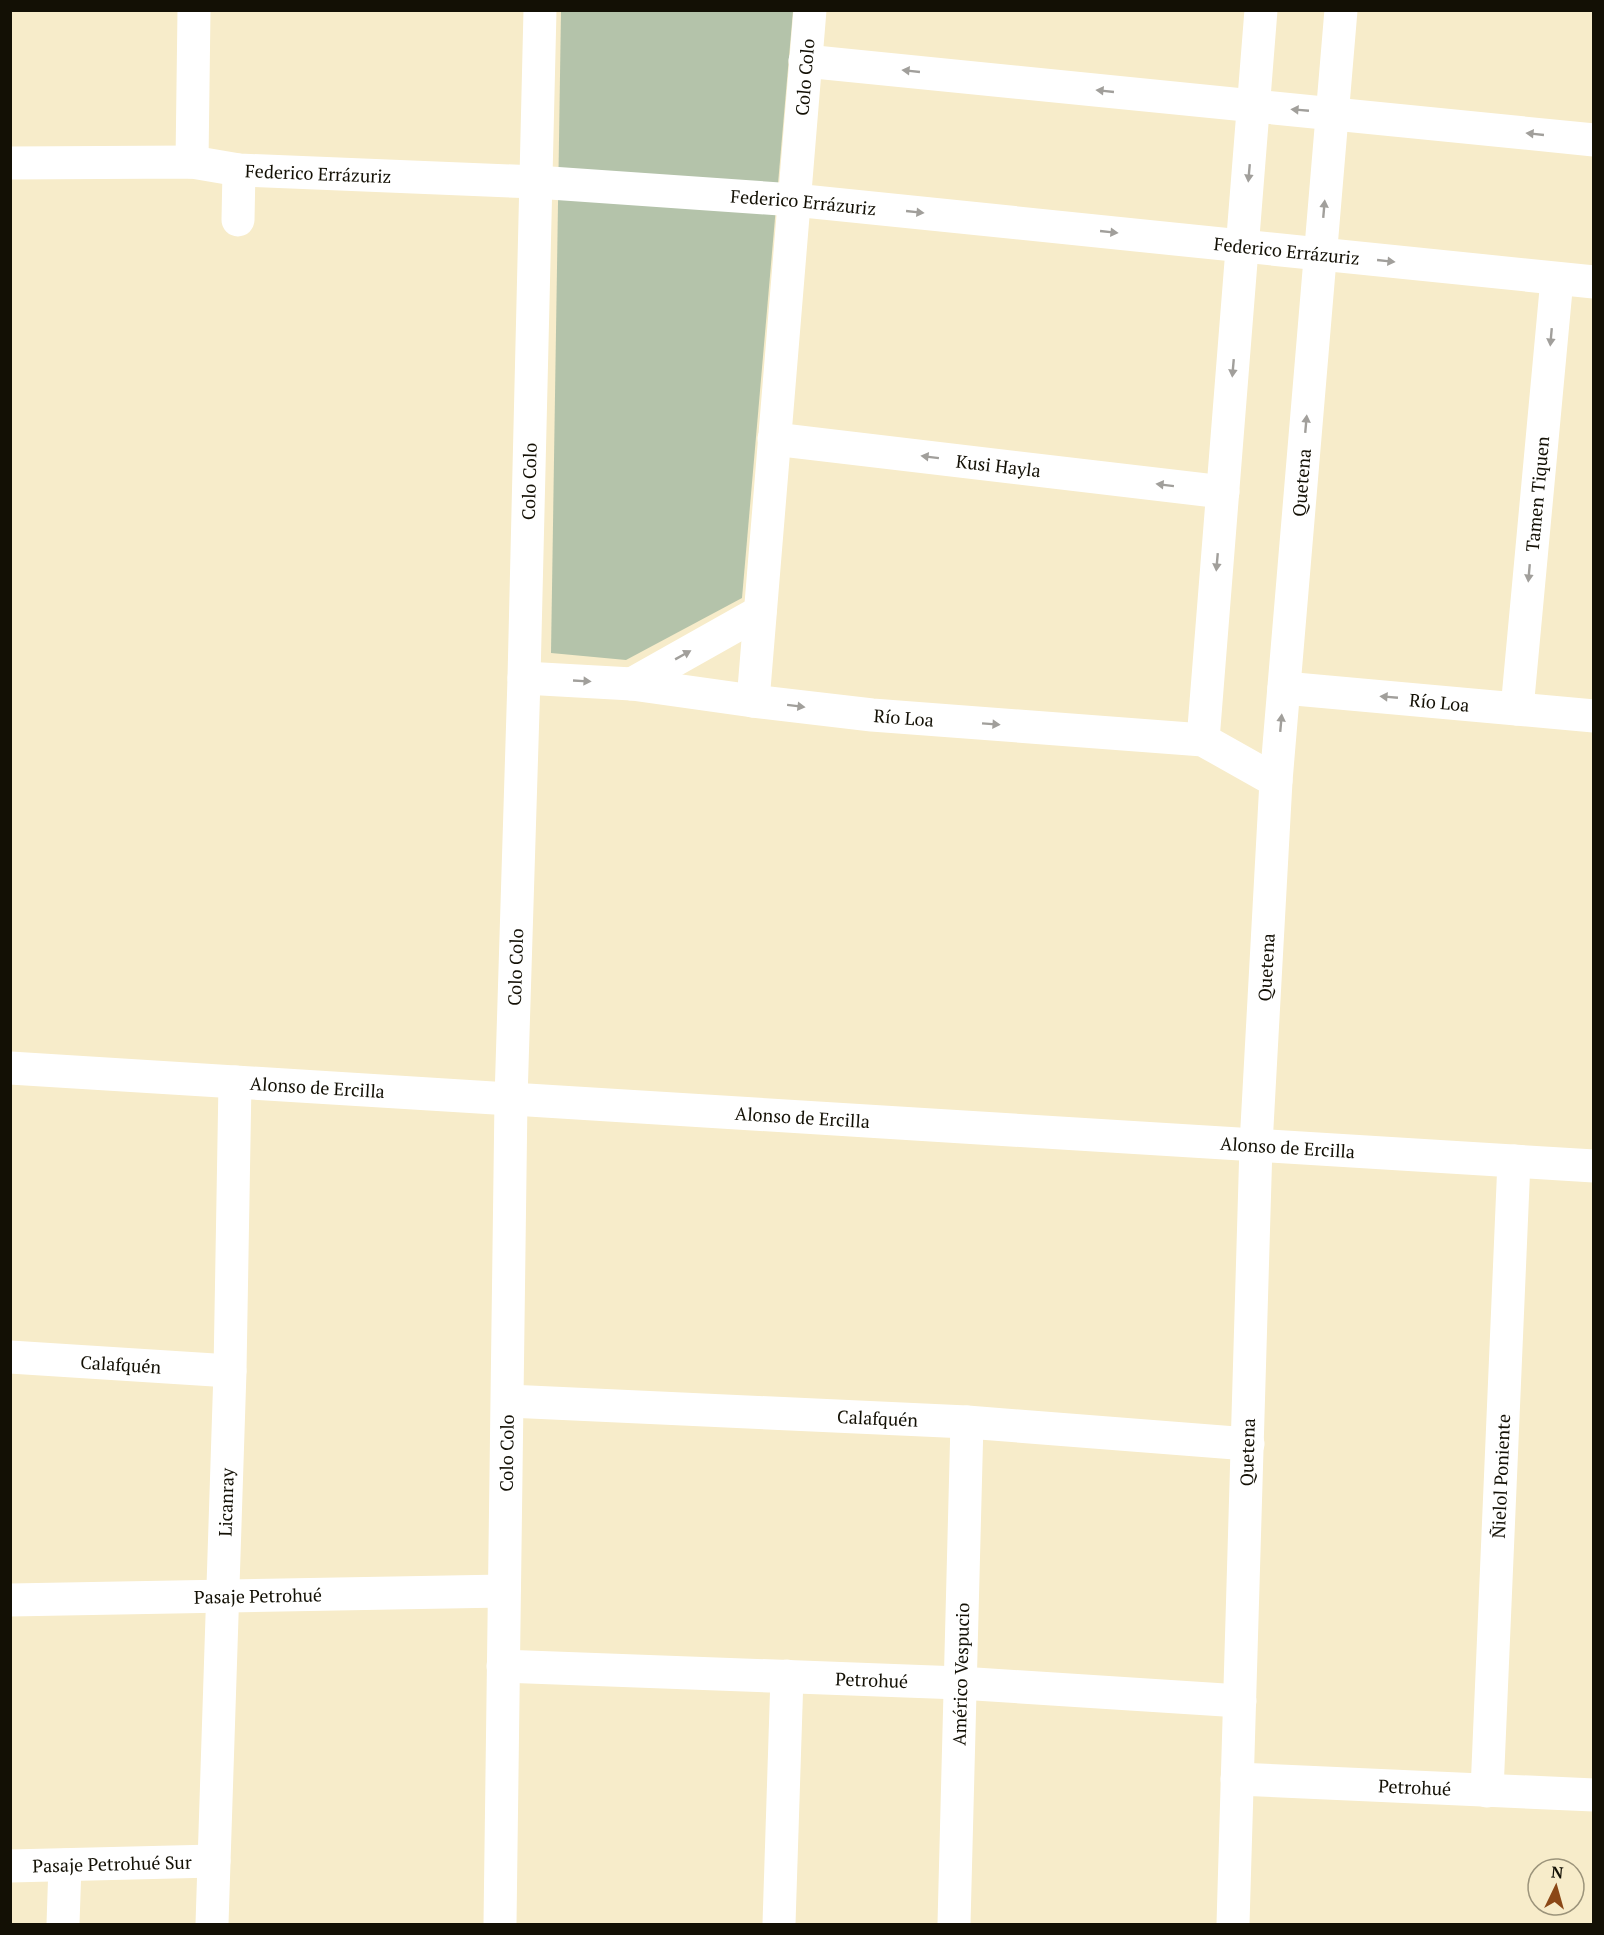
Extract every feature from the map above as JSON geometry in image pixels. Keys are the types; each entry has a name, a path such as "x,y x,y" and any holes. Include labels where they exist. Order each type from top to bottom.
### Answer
{"street":[{"path":"192,162 194,10"},
{"name":"Colo Colo","path":"500,1924 511,1099 540,10"},
{"name":"Colo Colo","path":"753,701 810,10"},
{"path":"1203,740 1262,10"},
{"name":"Quetena","path":"1233,1924 1256,1145 1276,782 1341,10"},
{"path":"805,61 1593,140"},
{"name":"Federico Errázuriz","path":"10,163 192,162 239,170 536,182 794,200 1593,282"},
{"path":"238,220 239,170"},
{"name":"Tamen Tiquen","path":"1517,709 1557,279"},
{"name":"Kusi Hayla","path":"774,439 1223,492"},
{"path":"632,684 760,612"},
{"name":"Río Loa","path":"524,678 632,684 872,715 1203,740 1276,782"},
{"name":"Río Loa","path":"1284,688 1593,716"},
{"name":"Alonso de Ercilla","path":"10,1068 1593,1166"},
{"name":"Licanray","path":"212,1924 230,1371 235,1082"},
{"name":"Ñielol Poniente","path":"1487,1791 1514,1161"},
{"name":"Calafquén","path":"10,1357 230,1371"},
{"name":"Calafquén","path":"508,1401 967,1422 1248,1444"},
{"name":"Américo Vespucio","path":"954,1924 967,1422"},
{"name":"Pasaje Petrohué","path":"10,1600 504,1591"},
{"name":"Petrohué","path":"503,1666 960,1683 1240,1701"},
{"path":"779,1924 787,1676"},
{"name":"Petrohué","path":"1237,1779 1593,1795"},
{"name":"Pasaje Petrohué Sur","path":"10,1866 214,1861"},
{"path":"63,1924 65,1865"}],"green space":[{"path":"561,11 793,11 742,598 626,660 551,653"}]}
